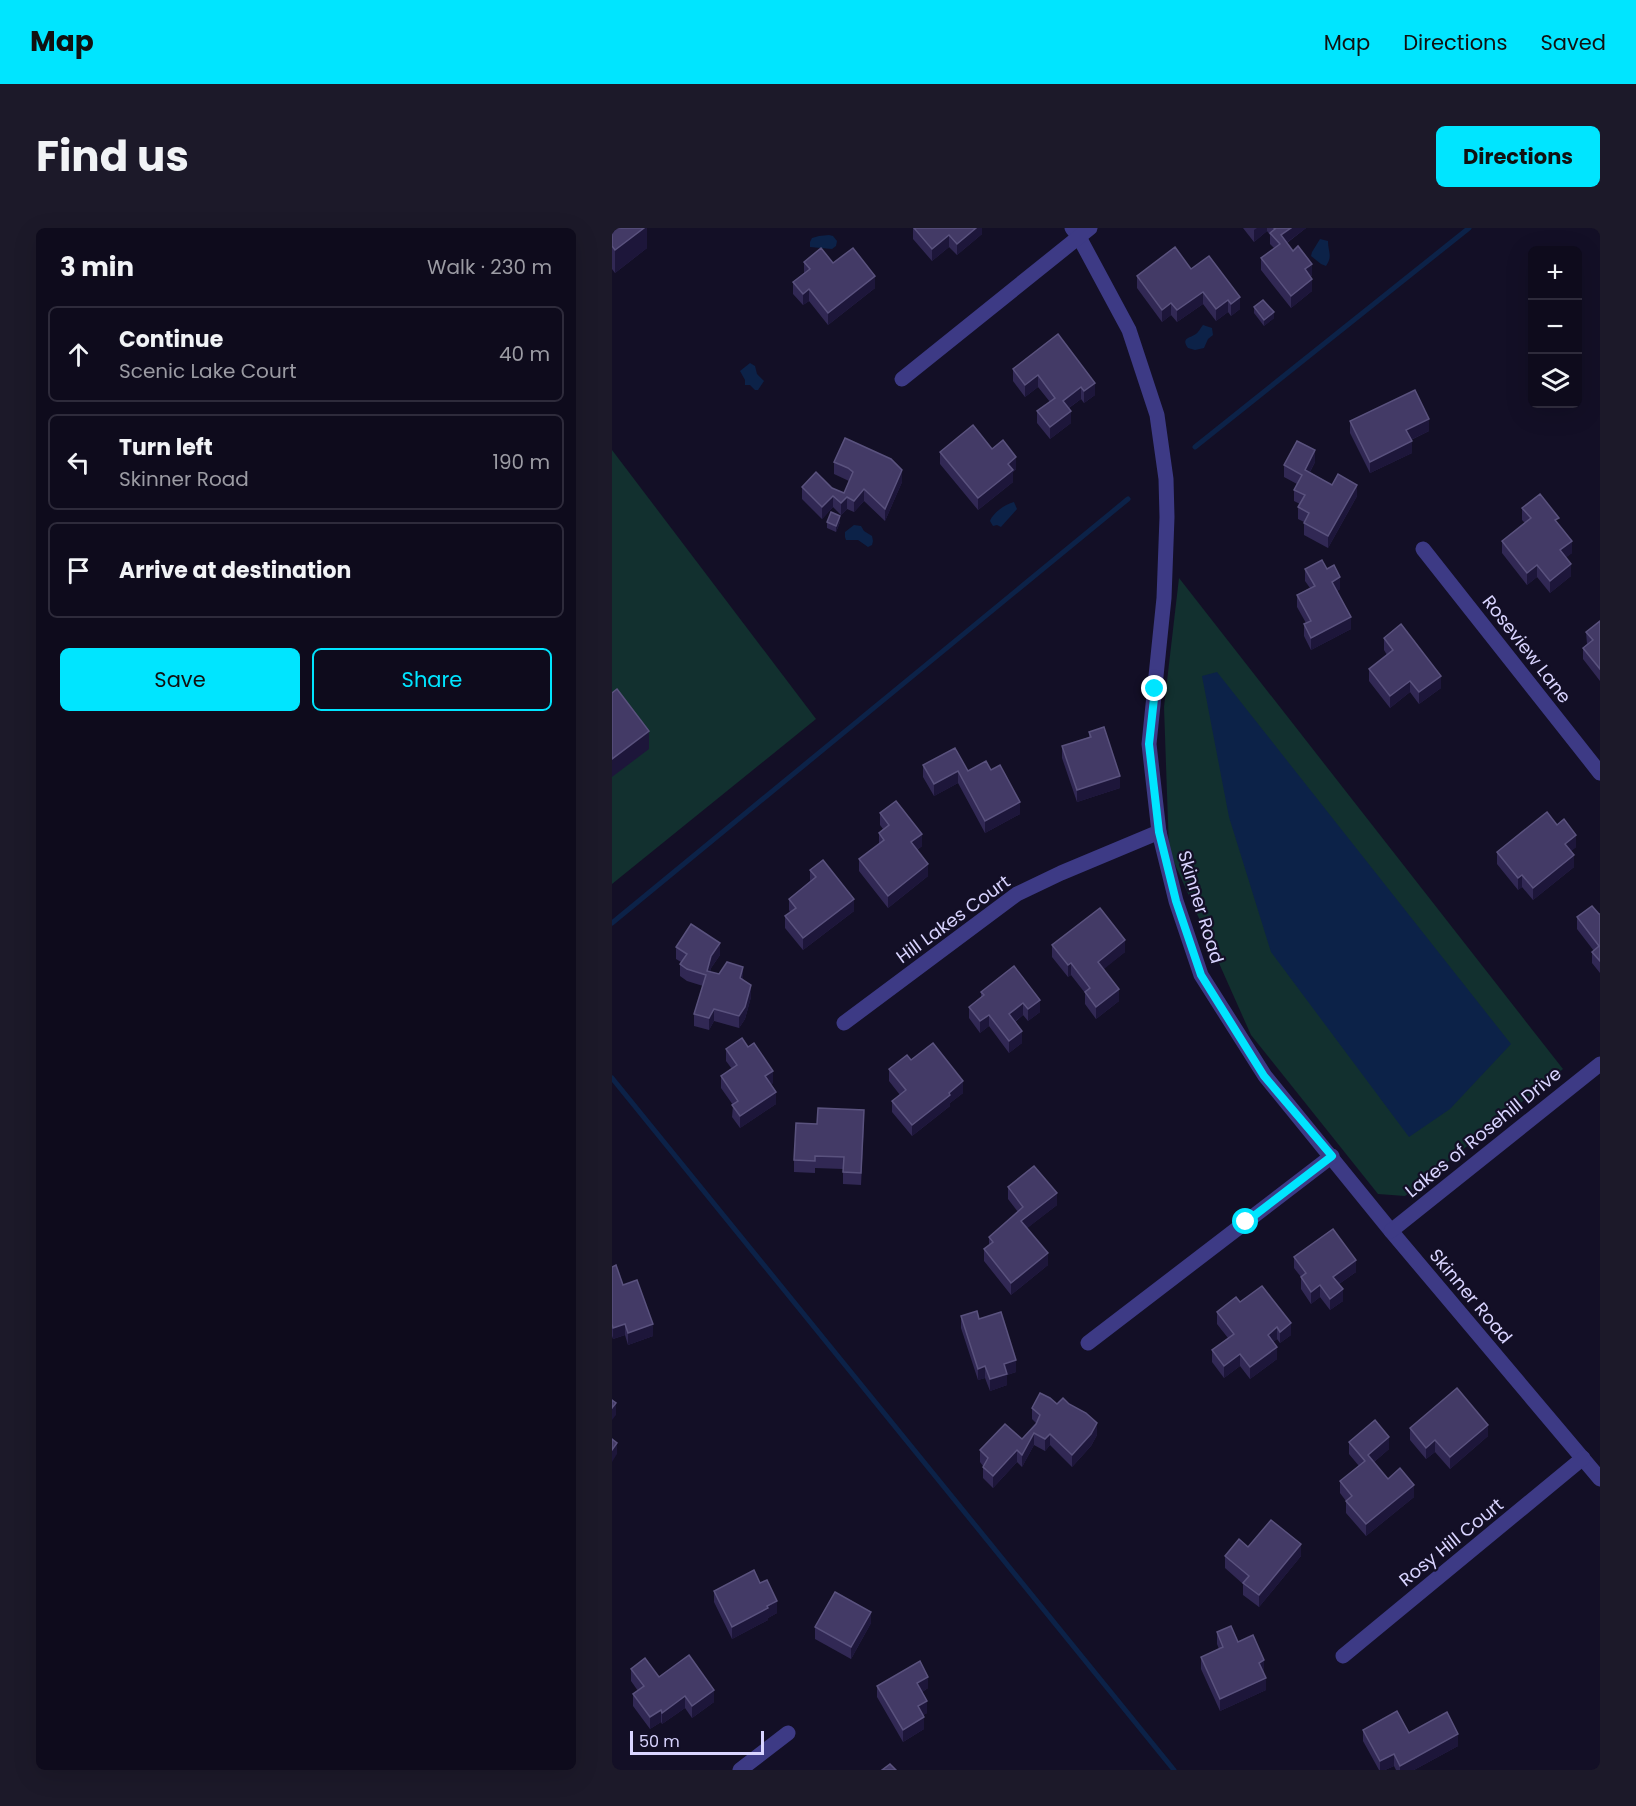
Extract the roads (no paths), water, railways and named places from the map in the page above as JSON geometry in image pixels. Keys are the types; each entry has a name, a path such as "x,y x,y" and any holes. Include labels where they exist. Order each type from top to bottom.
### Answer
{"street":[{"path":"902,379 1080,231"},
{"name":"Skinner Road","path":"1080,231 1129,330 1157,415 1166,479 1164,598 1149,744 1159,832 1176,901 1201,975 1264,1076 1600,1479"},
{"name":"Roseview Lane","path":"1423,549 1600,773"},
{"name":"Hill Lakes Court","path":"844,1023 1017,894 1159,832"},
{"name":"Lakes of Rosehill Drive","path":"1391,1231 1600,1064"},
{"path":"1088,1343 1332,1156"},
{"name":"Rosy Hill Court","path":"1342,1656 1584,1458"},
{"path":"740,1770 788,1733"}],"water":[{"path":"829,235 837,241 836,246 832,249 810,247 812,238"},
{"path":"1320,239 1328,241 1330,257 1326,266 1311,256"},
{"path":"1203,325 1212,328 1213,335 1208,339 1204,348 1195,350 1188,348 1185,341 1196,334"},
{"path":"750,363 755,366 757,374 764,381 758,390 745,385 740,371"},
{"path":"1014,502 1017,509 1001,527 993,526 990,521 994,515 1003,507"},
{"path":"854,525 861,526 872,536 872,545 868,547 858,540 846,540 845,532"},
{"path":"1217,672 1511,1044 1450,1109 1409,1137 1271,952 1229,817 1202,676"}],"waterway":[{"path":"1195,447 1469,228"},
{"path":"612,923 1128,499"},
{"path":"612,1078 1174,1770"}]}
